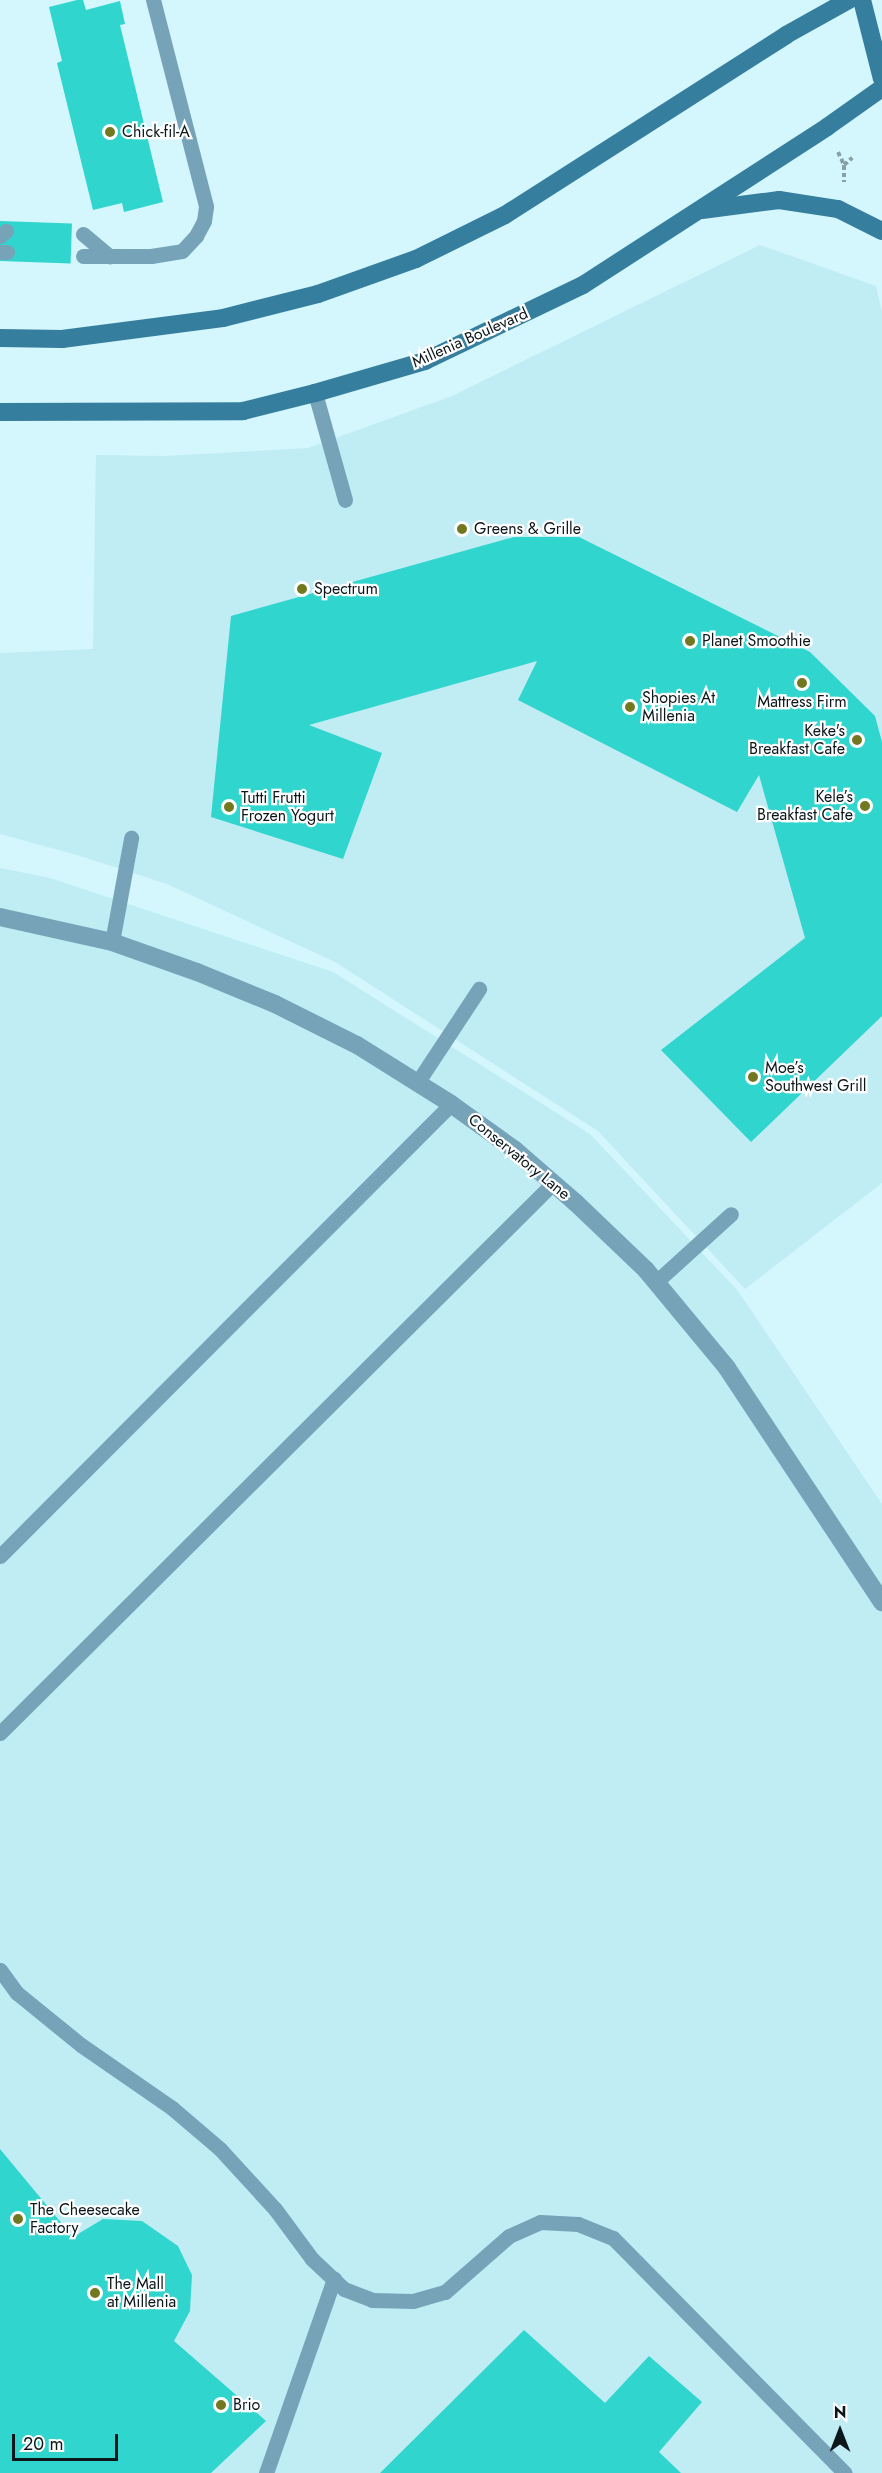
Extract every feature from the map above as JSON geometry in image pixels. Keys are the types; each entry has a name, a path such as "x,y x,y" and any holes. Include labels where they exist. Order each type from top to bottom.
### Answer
{"street":[{"path":"0,338 62,339 223,318 318,294 384,271 446,245 506,215 786,35 849,0"},
{"path":"862,0 882,80"},
{"name":"Millenia Boulevard","path":"0,412 243,411 315,393 436,356 583,285 882,88"},
{"path":"698,211 779,200 838,209 882,231"},
{"name":"Conservatory Lane","path":"0,917 112,942 198,972 275,1004 357,1045 451,1104 515,1150 553,1183 656,1282 727,1368 882,1602"}],"lane":[{"path":"83,256 151,256 182,251 196,236 204,221 206,206 153,0"},
{"path":"83,234 110,257"},
{"path":"315,393 345,500"},
{"path":"112,942 131,837"},
{"path":"417,1083 479,989"},
{"path":"0,1556 451,1104"},
{"path":"0,1733 553,1183"},
{"path":"656,1282 731,1214"},
{"path":"0,1970 17,1993 81,2045 172,2108 220,2149 275,2209 312,2259 344,2289 372,2300 413,2301 445,2292 509,2236 540,2222 578,2224 613,2238 845,2473"},
{"path":"266,2473 334,2279"}],"path":[{"path":"838,152 844,165 844,185"},
{"path":"844,165 852,158"}],"shaded area":[{"path":"760,245 876,286 882,312 882,1183 745,1289 598,1131 335,962 167,884 77,855 0,834 0,653 93,649 96,455 164,456 308,448 452,396"},
{"name":"The Mall at Millenia","path":"0,868 50,878 333,972 590,1134 738,1291 882,1504 882,2473 0,2473"}],"building":[{"name":"Chick-fil-A","path":"83,0 86,10 120,1 125,24 120,25 163,202 124,212 122,203 93,210 57,63 62,61 49,7"},
{"path":"0,221 72,224 71,263 0,261"},
{"path":"514,537 579,537 810,652 875,716 882,742 882,1016 751,1142 661,1050 805,938 759,775 737,812 518,700 537,661 309,725 382,753 343,859 211,817 231,616"},
{"name":"The Mall at Millenia","path":"0,2149 73,2237 103,2219 142,2221 178,2246 192,2275 190,2311 174,2341 266,2421 211,2473 0,2473"},
{"path":"524,2330 605,2403 649,2356 702,2402 659,2452 681,2473 380,2473"}],"place":[{"name":"Chick-fil-A","path":"110,132"},
{"name":"Greens & Grille","path":"462,529"},
{"name":"Spectrum","path":"302,589"},
{"name":"Planet Smoothie","path":"690,641"},
{"name":"Mattress Firm","path":"802,683"},
{"name":"Shopies At Millenia","path":"630,707"},
{"name":"Keke's Breakfast Cafe","path":"857,740"},
{"name":"Kele’s Breakfast Cafe","path":"865,806"},
{"name":"Tutti Frutti Frozen Yogurt","path":"229,807"},
{"name":"Moe’s Southwest Grill","path":"753,1077"},
{"name":"The Cheesecake Factory","path":"18,2219"},
{"name":"The Mall at Millenia","path":"95,2293"},
{"name":"Brio","path":"221,2405"}]}
